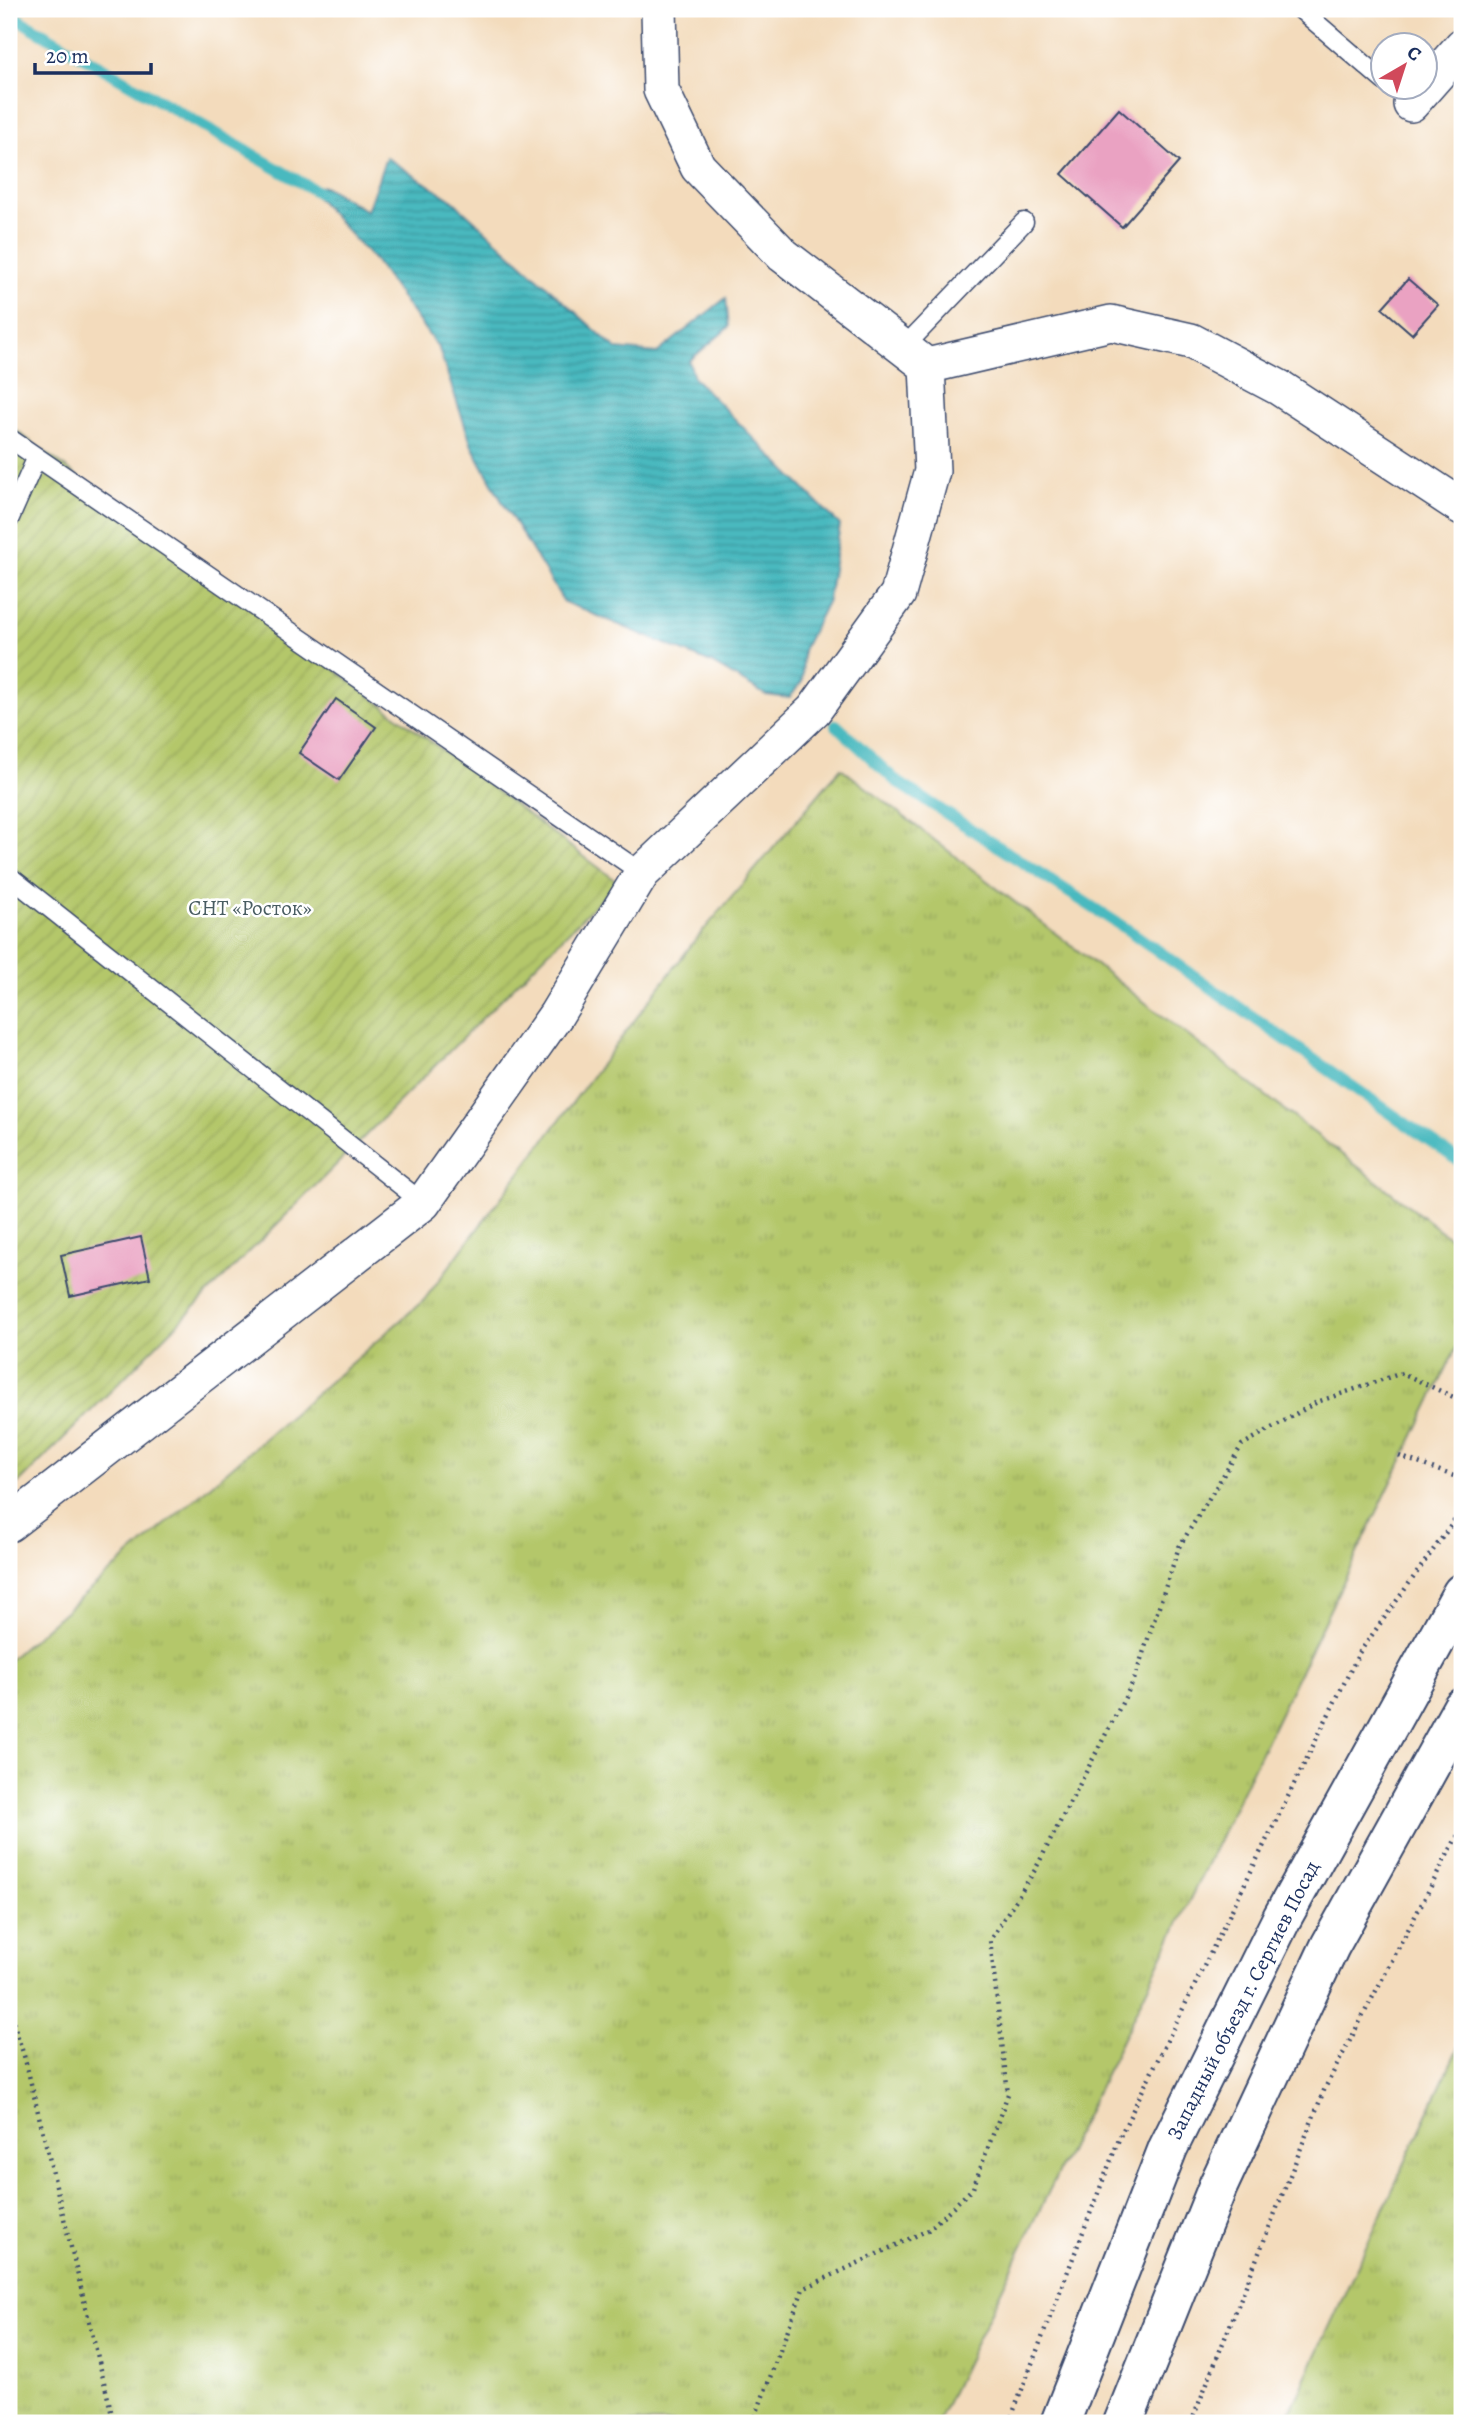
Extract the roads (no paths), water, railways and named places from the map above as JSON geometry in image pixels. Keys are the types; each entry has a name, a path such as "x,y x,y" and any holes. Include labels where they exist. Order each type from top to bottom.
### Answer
{"main road":[{"name":"Западный объезд г. Сергиев Посад","path":"1060,2423 1168,2148 1282,1918 1462,1593"},
{"path":"1123,2423 1218,2186 1330,1946 1462,1708"}],"street":[{"path":"9,1524 423,1203 556,1015 642,873 814,710 898,594 932,471 915,357 783,255 698,167 661,90 659,9"},
{"path":"1440,64 1462,46"},
{"path":"915,357 1111,323 1191,341 1280,388 1462,507"}],"lane":[{"path":"1300,9 1370,68"},
{"path":"915,357 1024,222"},
{"path":"9,438 642,873"},
{"path":"9,520 36,459"},
{"path":"9,876 423,1203"}],"water":[{"path":"386,157 453,201 616,349 657,353 726,298 729,327 689,361 694,378 840,525 828,600 803,650 802,682 789,698 766,695 711,663 564,602 503,503 472,446 439,349 374,260 307,187 324,186 367,211"}],"waterway":[{"path":"9,14 321,194"},
{"path":"836,725 896,781 1131,932 1462,1163"}],"park label":[{"name":"СНТ «Росток»","path":"250,908"}]}
